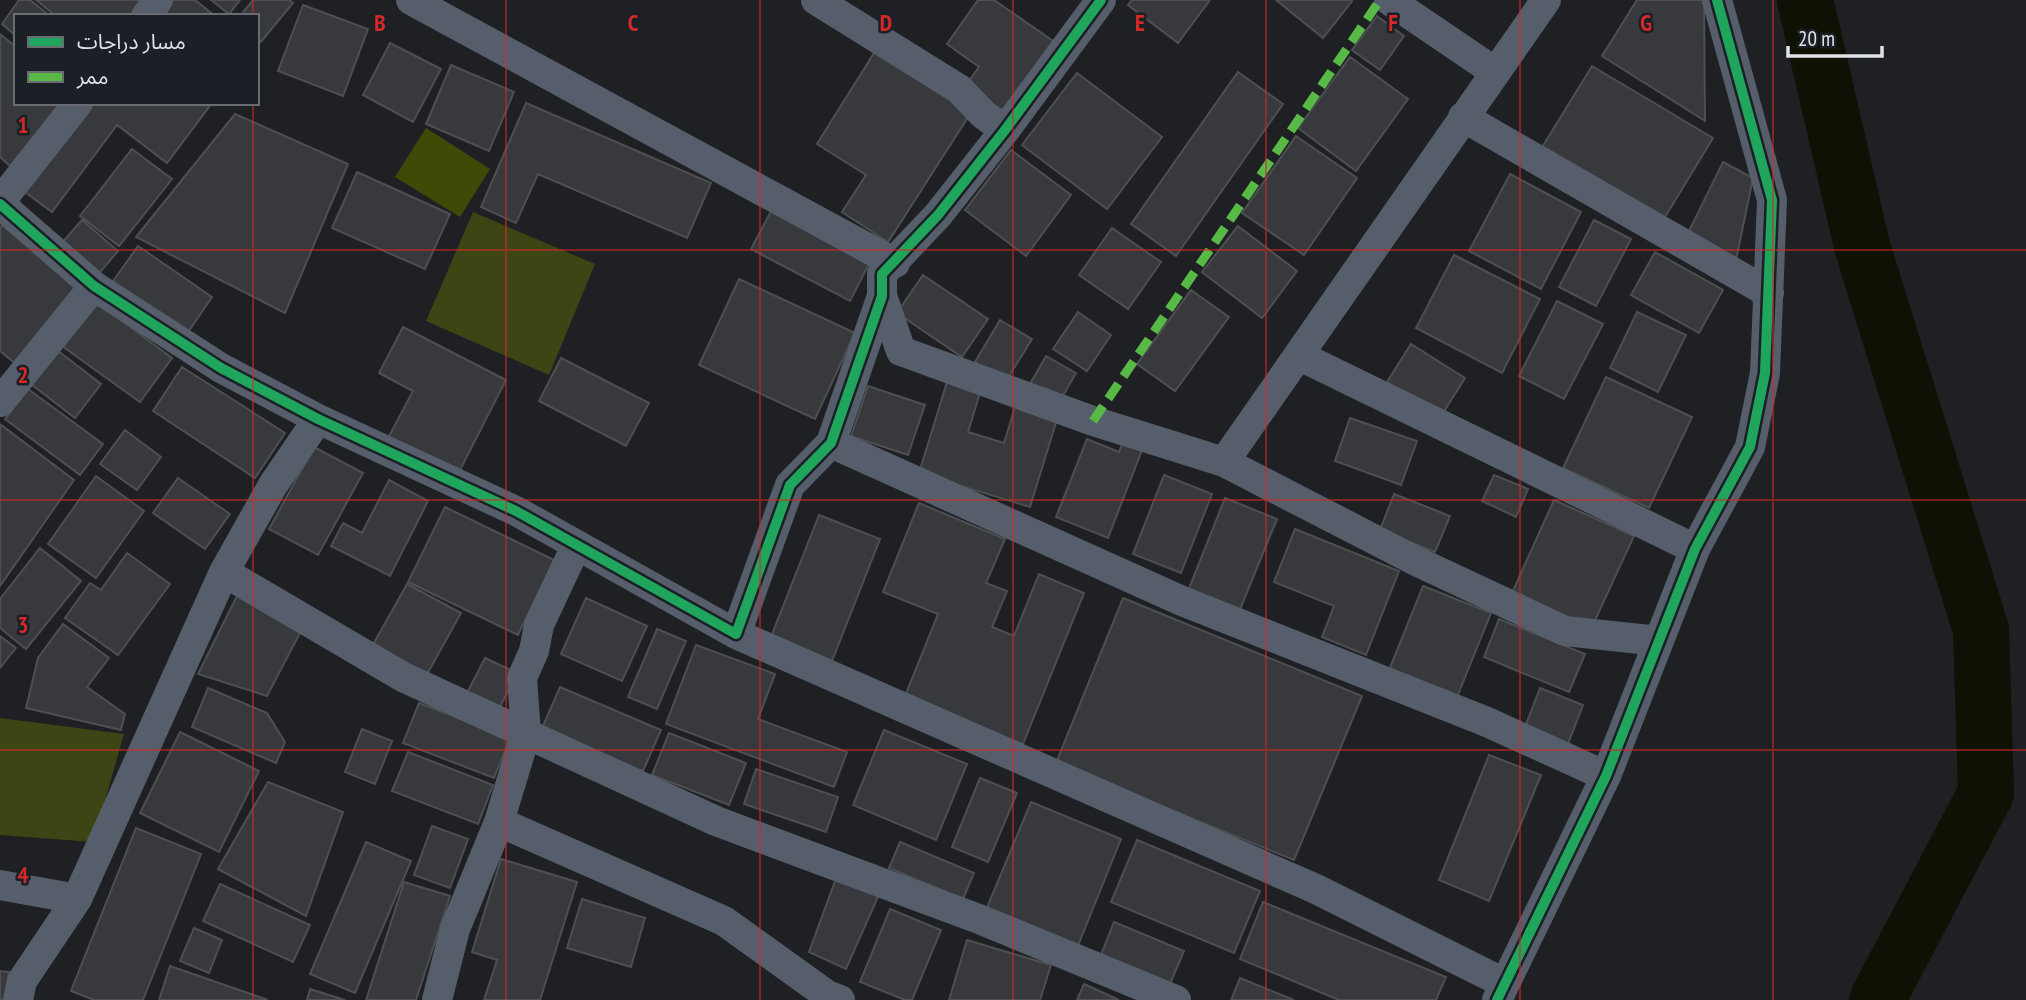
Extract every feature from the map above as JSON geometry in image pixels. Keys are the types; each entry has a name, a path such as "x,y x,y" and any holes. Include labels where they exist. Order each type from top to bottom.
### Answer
{"street":[{"path":"411,0 895,263"},
{"path":"816,0 958,89 984,115 1005,130"},
{"path":"1101,0 938,215 882,274 882,296 901,351 1093,421 1224,462 1416,561 1565,631 1660,640"},
{"path":"1390,0 1495,72"},
{"path":"1224,462 1546,0"},
{"path":"76,105 2,196 94,286 221,368 317,419 516,511 736,634 1316,889 1500,991 1606,776 1695,549 1750,447 1765,373 1772,200 1717,0"},
{"path":"1463,117 1769,293"},
{"path":"0,402 94,286"},
{"path":"736,634 790,485 831,443 882,296"},
{"path":"1300,355 1695,549"},
{"path":"18,1000 22,981 77,899 224,572 273,485 317,419"},
{"path":"831,443 1182,601 1487,722 1606,776"},
{"path":"437,1000 455,929 499,822 526,733 522,678 534,651 539,625 576,546"},
{"path":"224,572 403,677 716,821 979,919 1176,1000"},
{"path":"499,822 724,920 831,998"},
{"path":"0,885 77,899"}],"green space":[{"path":"426,128 490,169 460,217 395,177"},
{"path":"473,212 595,264 549,375 426,321"},
{"path":"0,718 124,734 93,842 0,835"}],"building":[{"path":"19,0 30,0 48,14 14,14 14,34 2,24"},
{"path":"36,0 144,0 134,14 54,14"},
{"path":"171,0 195,0 212,14 160,14"},
{"path":"211,0 240,0 229,14"},
{"path":"253,0 289,0 293,3 261,42 259,14 242,14"},
{"path":"978,0 994,0 1056,43 1006,114 965,86 979,67 947,44"},
{"path":"1132,0 1210,0 1178,43 1128,5"},
{"path":"1276,0 1351,0 1352,1 1323,38"},
{"path":"1637,0 1704,0 1705,121 1602,56"},
{"path":"303,5 368,29 343,96 278,71"},
{"path":"1377,16 1404,36 1380,70 1352,50"},
{"path":"0,34 14,45 14,105 59,105 10,166 0,157"},
{"path":"390,43 441,69 413,122 363,95"},
{"path":"876,50 972,111 888,242 842,212 866,175 817,144"},
{"path":"1350,57 1408,99 1356,171 1298,128"},
{"path":"451,65 514,92 489,151 426,124"},
{"path":"1592,66 1713,138 1662,222 1541,149"},
{"path":"1238,72 1283,104 1176,256 1131,224"},
{"path":"1077,73 1162,137 1107,209 1022,145"},
{"path":"526,103 711,183 687,238 538,174 516,223 481,207"},
{"path":"84,105 210,105 167,163 117,125 52,212 21,189"},
{"path":"235,114 348,164 285,313 136,237"},
{"path":"1296,136 1357,178 1304,255 1242,213"},
{"path":"132,149 172,179 119,246 80,216"},
{"path":"1011,150 1071,195 1026,256 965,210"},
{"path":"1723,162 1753,178 1735,265 1685,239"},
{"path":"357,172 450,214 425,269 332,228"},
{"path":"1510,174 1581,212 1541,289 1469,251"},
{"path":"771,211 870,262 850,301 751,249"},
{"path":"82,220 118,251 96,277 60,245"},
{"path":"1594,220 1631,239 1596,306 1559,287"},
{"path":"3,225 79,288 16,364 0,351 0,228"},
{"path":"1238,226 1297,271 1262,318 1202,272"},
{"path":"1112,228 1161,262 1128,309 1079,275"},
{"path":"138,246 212,297 186,335 111,284"},
{"path":"1655,252 1723,290 1699,333 1631,295"},
{"path":"1454,255 1540,299 1502,373 1416,328"},
{"path":"923,275 988,319 962,357 897,313"},
{"path":"739,279 855,333 815,419 699,365"},
{"path":"1191,290 1229,317 1175,391 1137,364"},
{"path":"95,301 172,358 140,402 62,346"},
{"path":"1557,301 1603,324 1564,399 1519,376"},
{"path":"1078,312 1111,335 1087,371 1053,349"},
{"path":"1637,312 1686,335 1658,392 1610,368"},
{"path":"1000,320 1032,339 1006,381 975,362"},
{"path":"403,327 506,380 457,476 387,440 413,391 379,373"},
{"path":"1411,344 1465,378 1441,416 1387,382"},
{"path":"57,350 101,384 75,418 31,384"},
{"path":"1046,356 1076,373 1057,406 1027,389"},
{"path":"561,358 649,403 626,446 539,401"},
{"path":"182,367 285,433 255,478 153,411"},
{"path":"1606,377 1692,417 1649,508 1563,468"},
{"path":"947,382 980,393 968,432 1004,443 1016,404 1058,416 1030,507 919,473"},
{"path":"868,386 925,405 908,455 851,436"},
{"path":"28,389 103,444 80,475 5,419"},
{"path":"1350,418 1417,441 1401,485 1335,461"},
{"path":"0,424 74,480 0,586"},
{"path":"125,430 161,457 137,490 100,464"},
{"path":"1087,439 1119,452 1123,443 1142,450 1108,538 1056,517"},
{"path":"314,447 363,473 318,555 269,529"},
{"path":"1164,475 1212,494 1181,573 1133,554"},
{"path":"1494,475 1528,489 1516,517 1482,501"},
{"path":"96,476 144,511 96,578 48,544"},
{"path":"178,478 230,514 205,549 153,513"},
{"path":"389,480 428,501 390,576 331,546 343,523 362,533"},
{"path":"1394,494 1450,516 1435,552 1380,530"},
{"path":"1225,498 1277,519 1239,612 1188,591"},
{"path":"1554,500 1634,536 1591,629 1512,593"},
{"path":"919,503 1005,539 986,583 1007,591 992,627 1014,636 1039,574 1084,593 1023,744 905,696 938,614 883,592"},
{"path":"445,507 554,560 518,635 408,582"},
{"path":"819,515 880,539 832,661 771,637"},
{"path":"1295,529 1399,571 1366,655 1322,637 1334,606 1274,582"},
{"path":"40,548 81,581 26,649 0,628 0,599"},
{"path":"127,553 170,584 118,655 65,618 90,583 101,590"},
{"path":"407,584 461,613 425,678 371,648"},
{"path":"1423,586 1491,613 1455,702 1387,675"},
{"path":"237,596 300,633 267,696 198,674"},
{"path":"586,598 647,626 622,681 561,654"},
{"path":"1123,598 1362,696 1294,860 1056,763"},
{"path":"1499,619 1585,654 1569,692 1484,657"},
{"path":"63,624 109,658 87,687 125,714 121,730 26,708 38,658"},
{"path":"657,629 686,641 657,709 628,697"},
{"path":"0,636 16,648 0,668"},
{"path":"696,645 775,674 758,719 847,752 834,787 666,724"},
{"path":"485,658 517,673 498,711 466,695"},
{"path":"560,687 661,730 643,771 542,728"},
{"path":"208,688 267,713 285,742 276,763 192,727"},
{"path":"1540,688 1583,705 1566,749 1523,732"},
{"path":"419,703 510,738 494,778 403,743"},
{"path":"362,729 392,741 375,784 345,772"},
{"path":"884,730 967,764 936,840 853,805"},
{"path":"180,732 259,771 219,852 140,813"},
{"path":"669,733 746,763 729,805 652,775"},
{"path":"408,752 493,785 478,824 392,791"},
{"path":"1489,755 1541,775 1489,901 1439,880"},
{"path":"756,769 838,797 826,832 744,804"},
{"path":"980,778 1017,793 988,862 952,847"},
{"path":"268,782 343,812 306,916 218,869"},
{"path":"1031,802 1121,839 1077,948 986,910"},
{"path":"432,826 468,839 450,888 414,875"},
{"path":"136,828 201,854 143,1000 94,1000 71,991"},
{"path":"1137,840 1260,891 1234,953 1111,902"},
{"path":"366,842 411,861 355,993 310,974"},
{"path":"900,842 974,873 963,899 889,868"},
{"path":"501,859 577,882 540,1000 484,1000 497,960 472,952"},
{"path":"838,873 881,890 846,969 809,952"},
{"path":"404,882 450,896 416,1000 366,1000"},
{"path":"220,884 310,925 293,962 203,921"},
{"path":"582,899 645,918 631,967 567,948"},
{"path":"1263,902 1446,977 1436,1000 1339,1000 1240,959"},
{"path":"890,909 941,930 912,1000 905,1000 860,982"},
{"path":"1114,922 1184,951 1170,984 1101,955"},
{"path":"194,928 222,940 209,973 180,961"},
{"path":"967,940 1051,965 1040,1000 949,1000"},
{"path":"170,966 268,1000 159,1000"},
{"path":"0,971 9,972 4,1000 0,1000"},
{"path":"1240,978 1294,1000 1231,1000"},
{"path":"1084,984 1119,1000 1077,1000"},
{"path":"310,989 345,1000 307,1000"}],"waterway":[{"path":"1805,0 1862,246 1981,630 1986,793 1877,1000"}],"marked path":[{"path":"1093,421 1380,0"}],"cycle path":[{"path":"0,204 94,286 221,368 318,419 516,511 736,634 790,485 831,443 882,296 882,274 938,215 1101,0"},
{"path":"1497,1000 1606,776 1695,549 1750,447 1765,373 1772,200 1717,0"}]}
